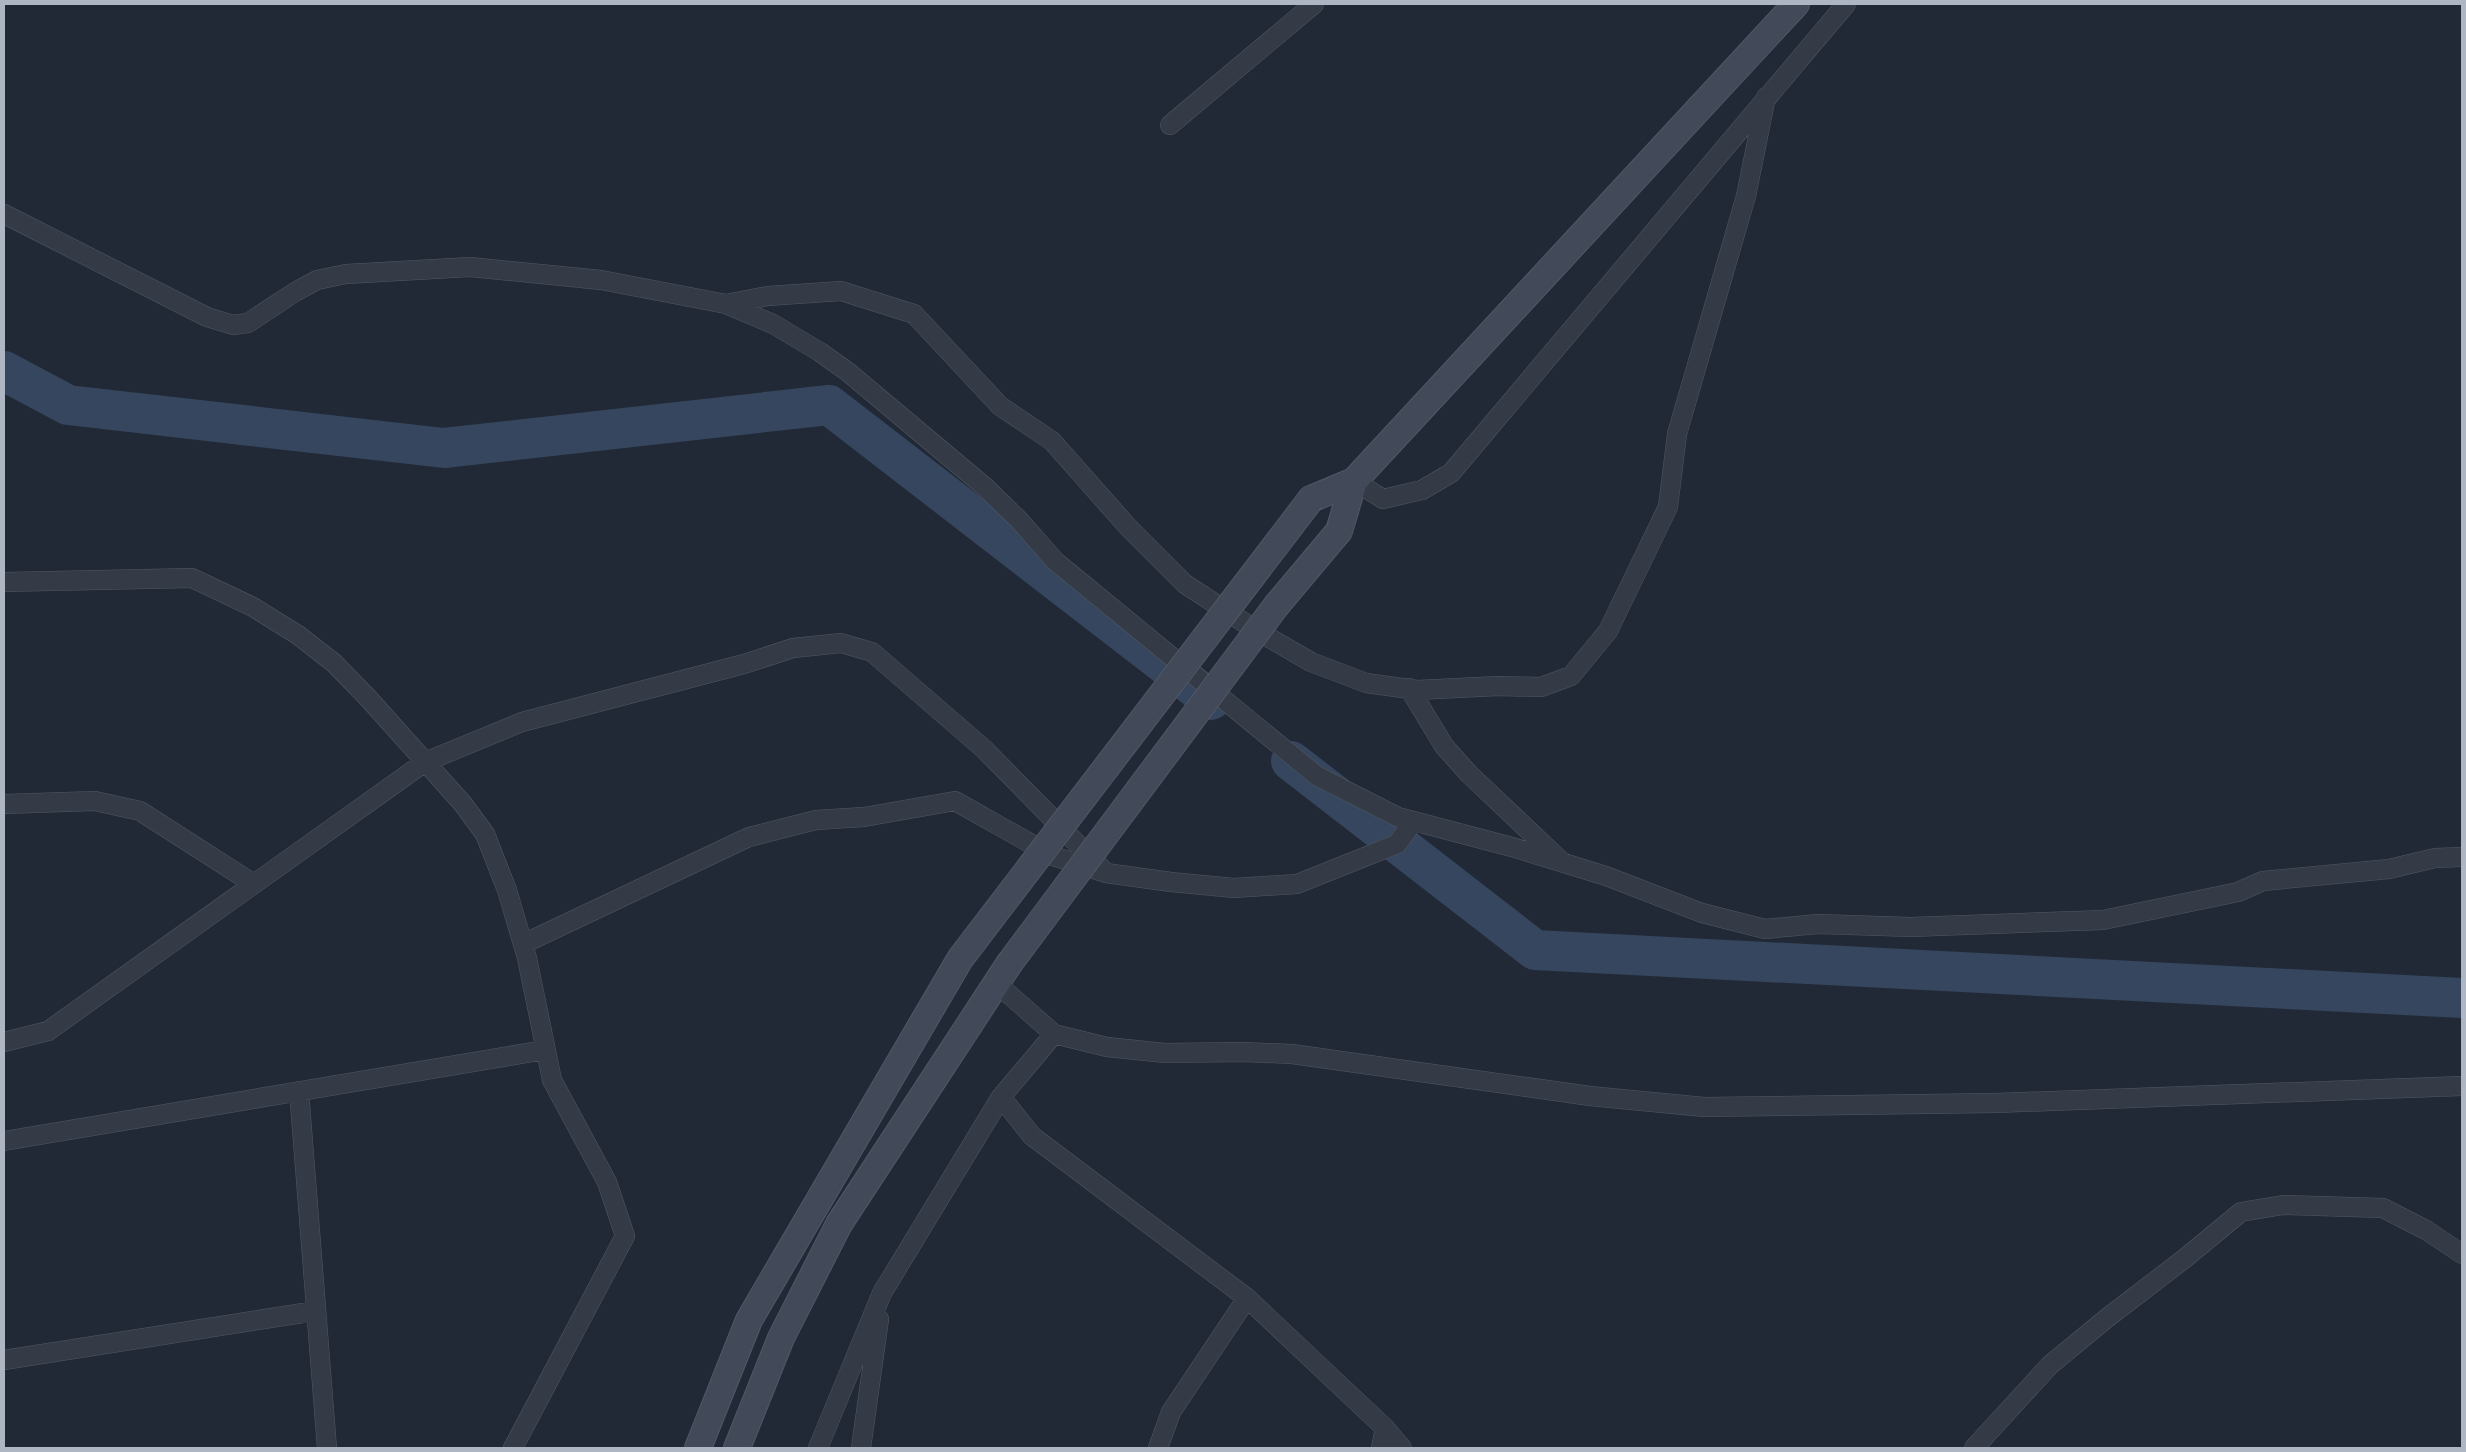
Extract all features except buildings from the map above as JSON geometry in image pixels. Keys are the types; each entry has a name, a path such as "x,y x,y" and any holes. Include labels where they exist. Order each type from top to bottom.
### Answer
{"street":[{"path":"1170,125 1314,4"},
{"path":"698,1448 749,1320 960,959 1312,499 1354,481 1796,4"},
{"path":"1354,481 1383,499 1422,490 1451,473 1846,4"},
{"path":"726,304 768,296 841,291 914,314 1000,406 1052,441 1128,527 1185,584 1254,629 1312,662 1366,683 1409,688 1541,687 1571,676 1608,631 1668,507 1677,434 1746,196 1766,97"},
{"path":"4,214 207,317 233,325 248,323 317,280 346,274 470,267 601,280 726,304 773,324 820,352 848,372 985,487 1020,521 1055,561 1318,776 1398,817 1606,876 1702,913 1766,929 1818,924 1911,927 2103,920 2238,892 2263,881 2389,869 2435,858 2462,857"},
{"path":"737,1448 781,1338 839,1224 1002,973 1276,606 1339,531 1354,481"},
{"path":"4,582 192,578 253,607 298,636 334,663 463,804 485,834 507,890 523,944 552,1080 607,1182 625,1236 513,1448"},
{"path":"4,1042 48,1031 425,762 522,722 744,664 793,648 841,644 872,652 984,749 1106,873"},
{"path":"1409,688 1444,746 1469,774 1563,863"},
{"path":"4,804 95,800 140,811 254,884"},
{"path":"523,944 749,837 816,820 864,818 955,800 1053,856 1106,873 1234,888 1297,884 1397,844 1414,821"},
{"path":"1002,973 1054,1034 1107,1048 1165,1053 1243,1052 1292,1054 1590,1096 1704,1107 1996,1103 2462,1086"},
{"path":"818,1448 882,1293 1001,1097 1054,1034"},
{"path":"4,1141 545,1050"},
{"path":"299,1091 327,1448"},
{"path":"1001,1097 1032,1136 1246,1298 1385,1428 1402,1448"},
{"path":"1974,1448 2050,1365 2241,1212 2283,1205 2383,1208 2426,1230 2462,1254"},
{"path":"861,1448 882,1293"},
{"path":"1158,1448 1171,1412 1246,1298"},
{"path":"4,1360 316,1311"},
{"path":"1381,1448 1385,1428"}],"waterway":[{"path":"4,371 68,405 444,448 829,405 1211,700"},
{"path":"1291,761 1535,950 2462,998"}]}
